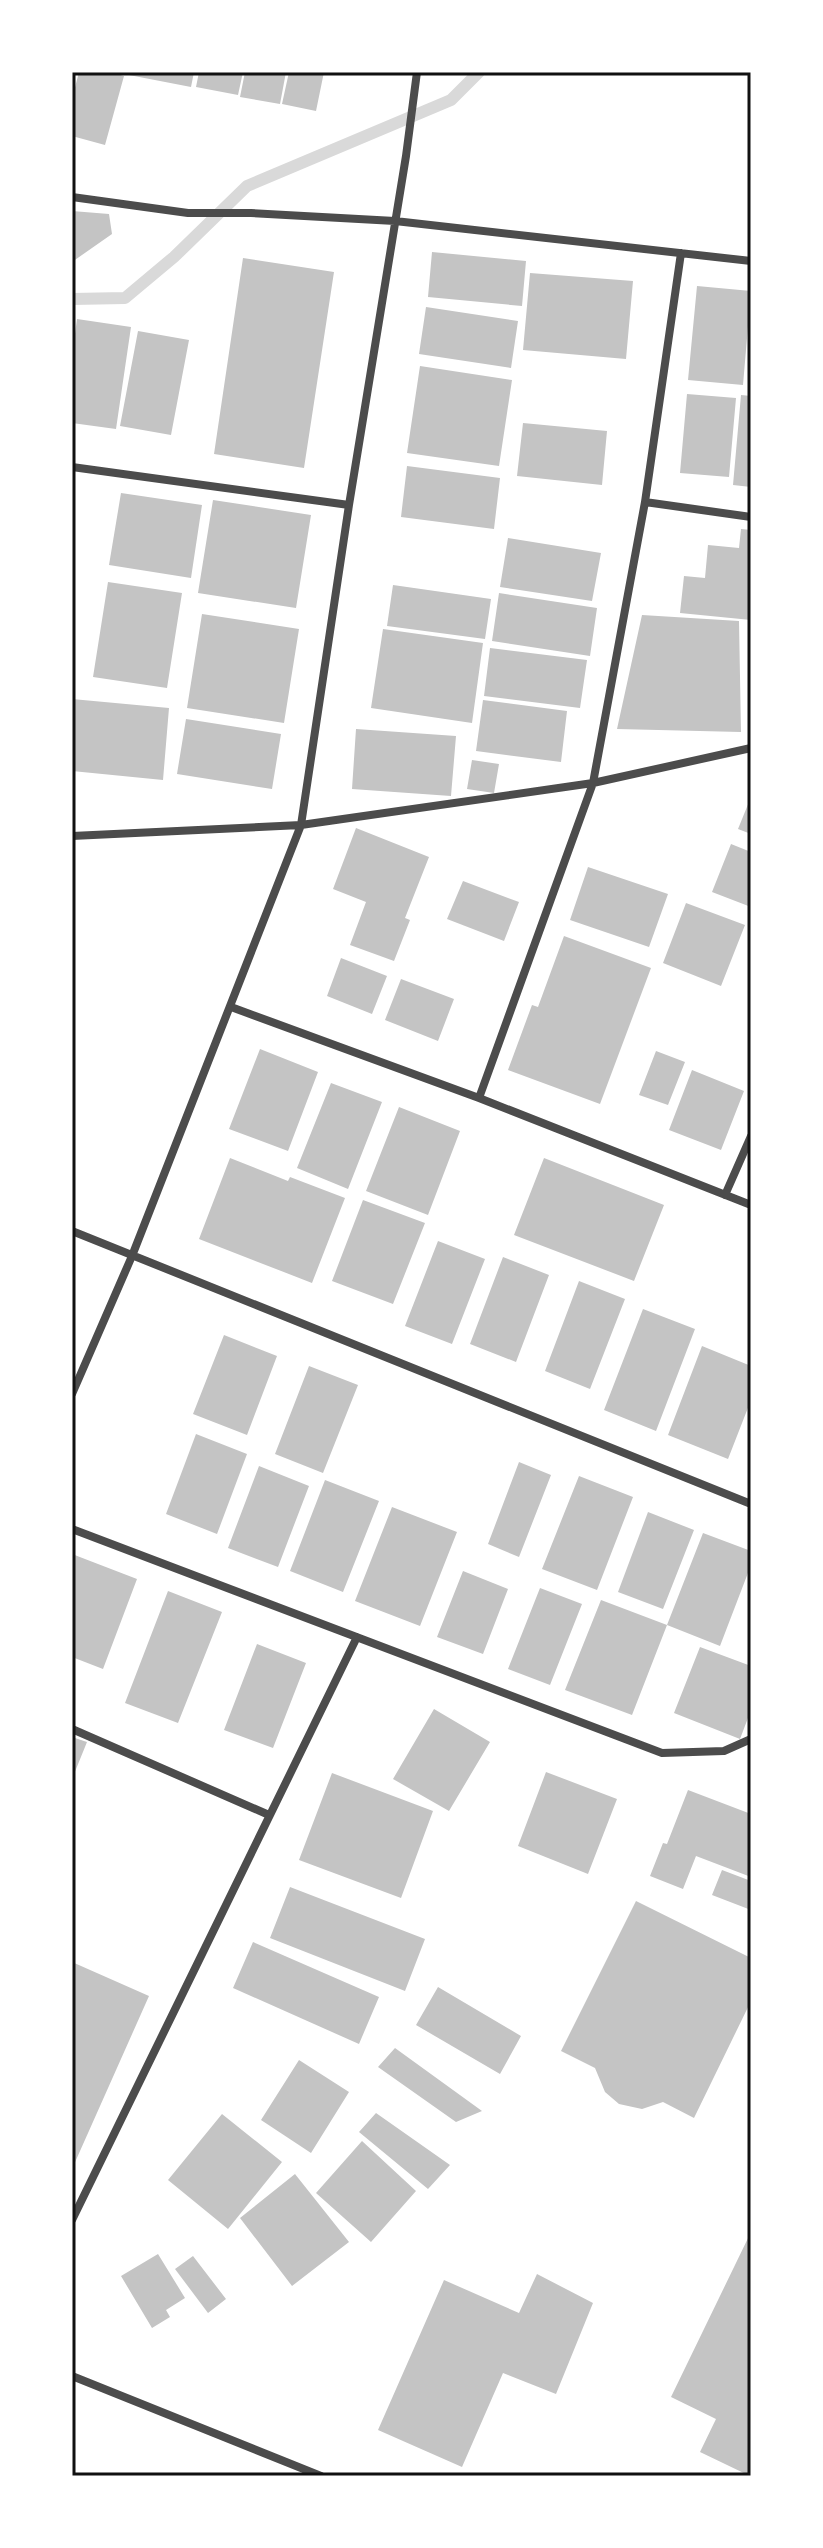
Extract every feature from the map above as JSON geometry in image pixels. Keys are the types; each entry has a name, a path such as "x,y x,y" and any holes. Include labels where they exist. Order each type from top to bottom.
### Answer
{"street":[{"path":"72,1394 132,1256 301,825 417,72"},
{"path":"72,197 188,213 251,213 395,221 751,261"},
{"path":"479,1098 593,783 645,502 681,253"},
{"path":"72,467 349,505"},
{"path":"645,502 751,517"},
{"path":"72,836 301,825 593,783 751,748"},
{"path":"231,1007 479,1098 751,1205"},
{"path":"725,1195 751,1136"},
{"path":"72,1231 751,1504"},
{"path":"72,1529 662,1753 724,1751 751,1739"},
{"path":"72,2220 357,1637"},
{"path":"72,1729 269,1815"},
{"path":"72,2376 321,2476"}],"building":[{"path":"79,72 109,72 124,76 105,145 72,136 72,99"},
{"path":"129,72 194,72 191,87 129,75"},
{"path":"199,72 243,72 238,95 196,87"},
{"path":"245,72 286,72 280,104 240,97"},
{"path":"289,72 324,72 316,111 282,104"},
{"path":"72,211 109,214 112,234 72,262"},
{"path":"432,252 526,261 522,306 428,297"},
{"path":"243,258 334,272 304,468 214,454"},
{"path":"530,273 633,281 626,359 523,350"},
{"path":"697,286 751,291 743,385 688,380"},
{"path":"426,307 518,321 511,368 419,354"},
{"path":"77,319 131,327 116,429 72,423 72,356"},
{"path":"138,331 189,340 171,435 120,426"},
{"path":"420,366 512,380 499,466 407,453"},
{"path":"687,394 736,398 729,477 680,473"},
{"path":"741,395 751,396 751,487 733,485"},
{"path":"523,423 607,431 602,485 517,476"},
{"path":"407,466 500,478 494,529 401,517"},
{"path":"121,493 202,505 191,578 109,565"},
{"path":"213,500 311,515 296,608 198,593"},
{"path":"741,529 751,530 751,620 680,613 684,576 705,578 708,545 739,548"},
{"path":"508,538 601,553 592,601 500,587"},
{"path":"108,582 182,593 167,688 93,677"},
{"path":"393,585 491,599 485,639 387,626"},
{"path":"499,593 597,608 590,656 492,641"},
{"path":"202,614 299,629 284,723 187,708"},
{"path":"642,615 739,621 741,732 617,729"},
{"path":"383,629 483,643 472,723 371,708"},
{"path":"490,648 587,660 580,708 484,696"},
{"path":"72,699 169,708 163,780 72,771"},
{"path":"483,700 567,711 561,762 476,751"},
{"path":"186,719 281,734 272,789 177,774"},
{"path":"356,729 456,736 451,796 352,789"},
{"path":"472,760 499,764 494,793 467,789"},
{"path":"751,797 751,834 738,829"},
{"path":"356,828 429,857 405,918 410,920 394,961 350,945 366,902 333,889"},
{"path":"731,844 751,852 751,907 712,892"},
{"path":"588,867 668,894 649,947 570,920"},
{"path":"463,881 519,902 504,941 447,919"},
{"path":"686,903 745,925 721,986 663,963"},
{"path":"564,936 651,968 600,1104 508,1070 532,1005 538,1007"},
{"path":"341,958 387,976 372,1014 327,996"},
{"path":"401,979 454,999 438,1041 385,1020"},
{"path":"260,1049 318,1072 288,1151 229,1129"},
{"path":"656,1051 685,1062 668,1105 639,1095"},
{"path":"692,1070 744,1091 721,1150 669,1130"},
{"path":"331,1083 382,1102 348,1189 297,1168"},
{"path":"399,1107 460,1131 428,1215 366,1191"},
{"path":"230,1158 288,1181 290,1177 345,1198 312,1283 199,1239"},
{"path":"544,1158 664,1205 634,1281 514,1235"},
{"path":"363,1200 425,1223 393,1304 332,1281"},
{"path":"438,1241 485,1259 452,1344 405,1326"},
{"path":"503,1257 549,1275 516,1362 470,1344"},
{"path":"579,1281 625,1299 590,1389 545,1371"},
{"path":"643,1309 695,1329 656,1431 604,1410"},
{"path":"224,1335 277,1356 247,1435 193,1414"},
{"path":"702,1346 751,1366 751,1400 728,1459 668,1435"},
{"path":"309,1366 358,1385 323,1473 275,1454"},
{"path":"196,1434 247,1454 217,1534 166,1514"},
{"path":"519,1462 551,1475 519,1557 488,1544"},
{"path":"259,1466 309,1486 278,1567 228,1548"},
{"path":"579,1476 633,1497 597,1590 542,1569"},
{"path":"325,1480 379,1501 343,1592 290,1571"},
{"path":"392,1507 457,1532 420,1626 355,1601"},
{"path":"648,1512 694,1530 663,1609 618,1592"},
{"path":"703,1533 751,1551 751,1565 720,1646 667,1625"},
{"path":"72,1554 137,1579 103,1669 72,1657"},
{"path":"463,1571 508,1589 483,1654 437,1637"},
{"path":"540,1588 582,1604 550,1685 508,1669"},
{"path":"168,1591 222,1612 178,1723 125,1703"},
{"path":"601,1600 667,1625 632,1715 565,1690"},
{"path":"257,1644 306,1663 273,1748 224,1730"},
{"path":"700,1647 751,1666 751,1710 740,1739 674,1713"},
{"path":"434,1709 490,1742 449,1811 393,1779"},
{"path":"72,1737 87,1742 72,1779"},
{"path":"546,1772 617,1799 588,1874 518,1846"},
{"path":"332,1773 433,1811 401,1898 299,1860"},
{"path":"688,1790 751,1814 751,1877 696,1856 683,1889 650,1876 663,1843 667,1844"},
{"path":"722,1870 751,1881 751,1910 712,1895"},
{"path":"290,1887 425,1939 405,1991 270,1938"},
{"path":"636,1901 751,1958 751,2001 694,2118 663,2102 642,2109 619,2104 605,2092 595,2068 561,2051"},
{"path":"253,1942 379,1997 359,2044 233,1988"},
{"path":"72,1962 149,1996 72,2169"},
{"path":"438,1987 521,2036 500,2074 416,2025"},
{"path":"395,2048 482,2111 456,2122 378,2067"},
{"path":"299,2060 349,2092 311,2153 261,2120"},
{"path":"376,2113 450,2165 428,2189 359,2132"},
{"path":"222,2114 282,2162 228,2229 168,2180"},
{"path":"362,2141 416,2191 371,2242 316,2193"},
{"path":"295,2174 349,2242 292,2286 240,2218"},
{"path":"751,2232 750,2476 700,2452 716,2419 671,2397"},
{"path":"158,2254 185,2298 166,2310 170,2317 152,2328 121,2276"},
{"path":"193,2256 226,2299 208,2313 175,2269"},
{"path":"537,2274 593,2303 556,2394 503,2373 462,2467 378,2430 444,2280 519,2313"}],"waterway":[{"path":"72,299 125,298 174,257 247,186 451,100 479,72"}]}
